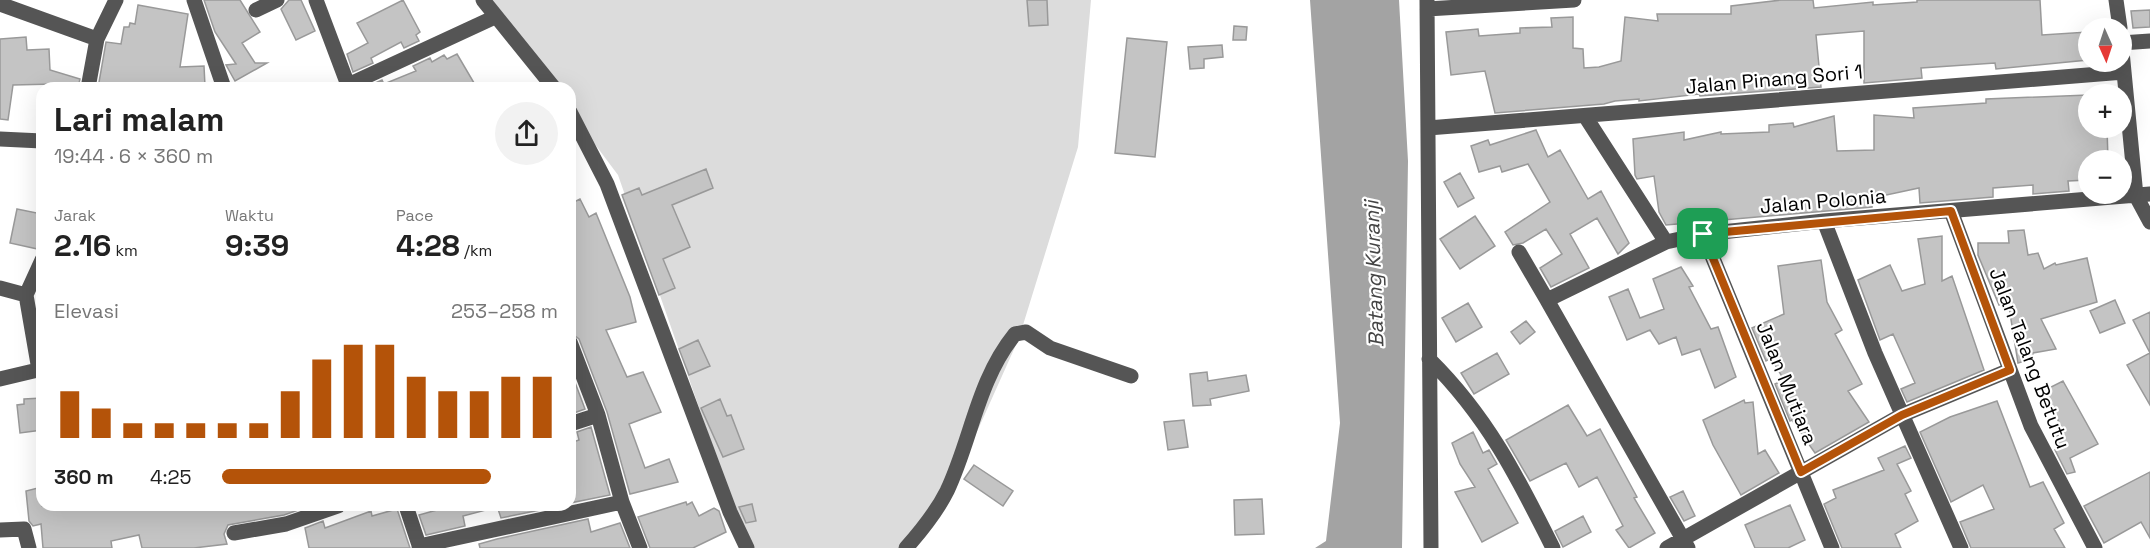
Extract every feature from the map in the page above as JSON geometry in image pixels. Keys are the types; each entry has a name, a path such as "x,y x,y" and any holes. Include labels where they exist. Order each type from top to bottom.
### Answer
{"street":[{"path":"89,82 97,39 116,0"},
{"path":"194,0 222,82"},
{"path":"256,10 277,0"},
{"path":"316,0 347,82"},
{"path":"483,0 549,82"},
{"path":"1431,548 1427,4 1574,0"},
{"path":"2116,0 2119,18"},
{"path":"0,4 97,39"},
{"path":"359,82 495,17"},
{"path":"2132,42 2150,41"},
{"path":"2124,72 2143,195 2150,222"},
{"name":"Jalan Pinang Sori 1","path":"1428,128 2124,72"},
{"path":"1585,116 1666,242"},
{"path":"576,124 607,184 730,512 747,548"},
{"path":"0,139 36,141"},
{"name":"Jalan Polonia","path":"1546,300 1666,242 1703,234 1824,221 2143,195"},
{"name":"Jalan Talang Betutu","path":"1951,211 2031,426 2095,548"},
{"path":"1824,221 1902,415 1961,548"},
{"name":"Jalan Mutiara","path":"1703,234 1832,548"},
{"path":"1519,252 1685,543"},
{"path":"36,273 26,295 36,349"},
{"path":"0,288 26,295"},
{"path":"906,548 930,521 947,490 986,379 1015,334 1026,332 1050,348 1131,376"},
{"path":"576,358 598,415 622,502 640,548"},
{"path":"1429,359 1466,397 1483,420 1516,476 1553,548"},
{"path":"1667,548 1685,543 1801,472 1902,415 2010,370"},
{"path":"0,379 36,371"},
{"path":"576,422 598,415"},
{"path":"408,511 419,547 622,502"},
{"path":"234,533 302,512"},
{"path":"0,530 24,529 29,548"}],"shaded area":[{"path":"486,0 1091,0 1078,147 1019,338 937,521 915,548 748,548 618,175 576,119 576,82 548,82"}],"water":[{"name":"Batang Kuranji","path":"1310,0 1399,0 1408,161 1402,548 1315,548 1326,541 1340,423"}],"building":[{"path":"204,0 240,0 260,32 242,43 255,63 267,63 235,81 226,65 236,64 215,32"},
{"path":"289,0 301,0 315,31 296,40 281,9"},
{"path":"403,0 420,32 416,35 419,41 404,48 401,42 371,58 373,63 353,72 347,54 368,43 357,23"},
{"path":"1027,0 1047,0 1048,25 1029,26"},
{"path":"1781,0 1813,0 1814,8 1873,2 1873,5 1917,2 1917,0 2040,0 2042,35 2078,33 2078,61 1996,69 1995,63 1921,68 1922,78 1864,83 1864,31 1816,35 1821,87 1700,96 1699,94 1495,113 1485,71 1451,75 1446,32 1478,29 1479,36 1520,33 1520,28 1552,27 1551,18 1573,17 1573,48 1583,49 1584,68 1599,67 1621,61 1625,17 1658,21 1657,14 1731,14 1731,6"},
{"path":"138,5 188,14 180,67 204,66 205,82 99,82 106,42 121,44 124,27 129,27 130,23 135,24"},
{"path":"2150,10 2150,27 2133,28 2131,11"},
{"path":"1234,26 1247,27 1246,40 1233,40"},
{"path":"26,37 27,50 49,49 50,70 80,79 79,82 36,82 36,84 13,85 8,120 0,119 0,39"},
{"path":"1127,38 1167,42 1155,157 1115,153"},
{"path":"1222,45 1223,57 1204,59 1204,68 1190,69 1188,47"},
{"path":"457,54 473,82 389,82 416,71 413,66 430,58 432,62 444,55 447,59"},
{"path":"2078,95 2078,138 2107,138 2108,150 2078,150 2078,180 2068,181 2069,191 2033,194 2033,185 1993,188 1993,197 1920,203 1919,188 1872,198 1872,207 1666,225 1659,212 1654,176 1637,179 1635,175 1633,139 1684,132 1684,140 1721,132 1721,134 1769,132 1769,125 1793,123 1794,127 1834,116 1837,151 1874,150 1874,115 1914,118 1913,108 1986,103 1986,99"},
{"path":"1536,130 1548,157 1560,150 1588,199 1601,191 1629,243 1618,254 1597,218 1570,234 1589,268 1551,287 1540,268 1562,254 1546,229 1523,243 1513,245 1505,232 1550,202 1528,164 1502,172 1500,166 1479,172 1471,146 1488,140 1490,145"},
{"path":"706,169 713,188 672,205 690,247 663,259 675,288 659,295 622,195 639,188 642,195"},
{"path":"1460,173 1474,198 1458,207 1444,182"},
{"path":"580,199 589,217 596,213 630,297 636,322 606,330 627,377 643,372 661,412 629,424 645,468 669,459 678,482 630,494 607,412 579,339 576,337 576,201"},
{"path":"17,209 36,213 36,249 10,243"},
{"path":"1475,216 1495,246 1460,269 1440,239"},
{"path":"2024,230 2028,255 2038,253 2044,269 2055,263 2056,265 2087,258 2097,302 2041,319 2056,349 2033,353 2032,359 2018,363 2008,301 1999,305 1978,255 1978,243 2009,243 2008,231"},
{"path":"1942,236 1942,281 1952,276 1984,370 1907,402 1901,389 1915,383 1893,334 1880,340 1858,280 1890,265 1902,291 1925,284 1918,239"},
{"path":"1821,260 1827,302 1842,330 1835,334 1862,384 1848,391 1869,422 1815,453 1792,420 1790,421 1775,384 1784,380 1771,358 1766,361 1752,328 1784,314 1778,266"},
{"path":"1681,267 1693,286 1689,287 1711,329 1718,327 1736,377 1715,388 1700,349 1682,355 1676,337 1659,344 1650,330 1627,340 1609,297 1628,289 1640,318 1664,309 1653,279"},
{"path":"2115,300 2125,323 2100,333 2090,311"},
{"path":"1468,303 1482,327 1456,342 1442,318"},
{"path":"2150,312 2150,353 2133,320"},
{"path":"1526,321 1535,332 1520,344 1511,332"},
{"path":"698,340 710,366 689,375 679,349"},
{"path":"1497,353 1509,374 1474,394 1461,373"},
{"path":"2150,353 2150,405 2127,365"},
{"path":"1207,372 1208,381 1246,375 1249,391 1210,399 1211,405 1193,406 1190,374"},
{"path":"2063,381 2098,444 2070,458 2075,472 2067,474 2055,450 2060,448 2055,437 2064,432 2043,391"},
{"path":"576,385 585,409 576,412"},
{"path":"36,398 36,431 20,433 17,405 24,404 24,399"},
{"path":"720,399 727,416 731,415 744,449 723,457 701,408"},
{"path":"1744,400 1745,403 1753,402 1758,454 1765,450 1779,473 1741,495 1713,445 1703,420"},
{"path":"1997,401 2030,487 2043,482 2064,523 2054,529 2065,548 1971,548 1960,522 1994,509 1983,485 1951,502 1920,432 1950,417"},
{"path":"1568,405 1587,436 1600,429 1637,497 1634,498 1655,533 1629,548 1616,530 1623,526 1597,477 1579,487 1566,463 1530,481 1506,440"},
{"path":"1184,420 1188,447 1168,450 1164,422"},
{"path":"591,427 610,495 576,502 576,441 579,440 577,432"},
{"path":"1473,432 1483,453 1489,450 1497,464 1488,469 1518,523 1482,542 1455,492 1475,487 1460,464 1452,443"},
{"path":"1905,446 1911,458 1897,464 1911,491 1905,494 1918,521 1895,534 1901,548 1842,548 1824,504 1836,498 1833,490 1884,470 1878,458"},
{"path":"974,465 1013,491 1003,506 964,479"},
{"path":"2150,472 2150,538 2141,522 2104,543 2084,506"},
{"path":"36,488 36,511 296,511 228,525 224,534 227,544 194,548 142,548 139,535 111,541 112,548 43,548 41,524 33,526 29,521 26,491"},
{"path":"1683,491 1695,516 1684,521 1670,497"},
{"path":"1262,499 1264,534 1235,535 1234,500"},
{"path":"686,502 687,505 692,502 699,516 714,508 719,511 726,532 693,548 650,548 638,517"},
{"path":"752,504 756,521 746,523 739,507"},
{"path":"1790,505 1805,540 1788,548 1755,548 1745,525"},
{"path":"371,511 372,516 398,511 410,548 309,548 305,528 323,521 325,528"},
{"path":"433,511 482,511 463,516 465,526 426,535 419,515"},
{"path":"499,511 535,511 501,518"},
{"path":"1583,516 1591,532 1563,547 1555,531"},
{"path":"588,519 591,532 620,523 630,548 480,548 479,544 497,539"}],"route":[{"path":"1951,211 2010,370 1902,415 1801,472 1703,234 1951,211"}]}
